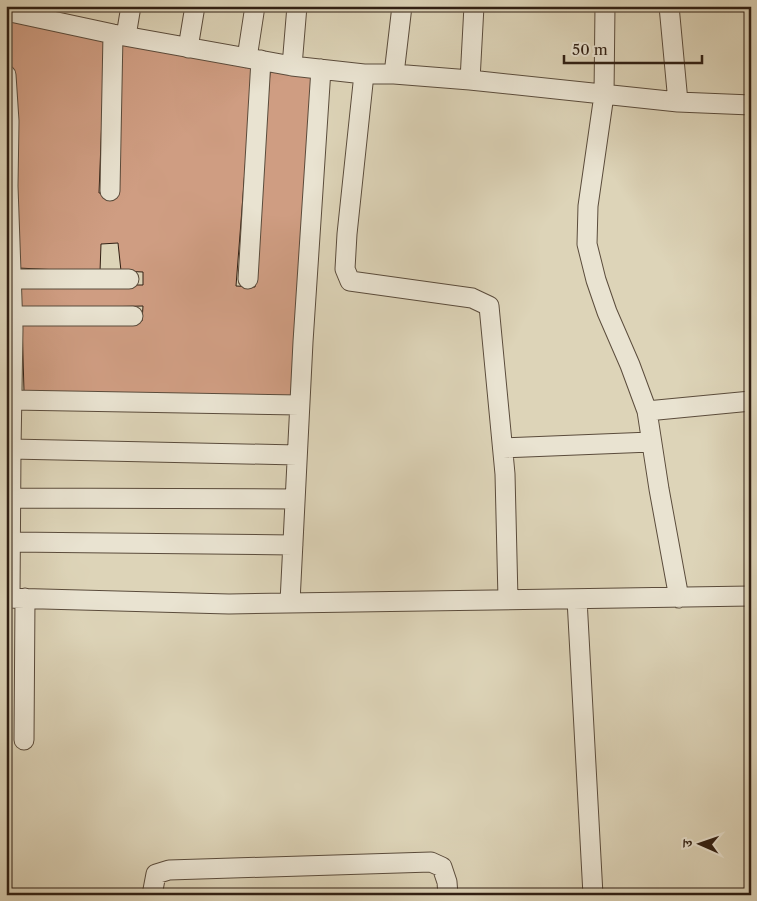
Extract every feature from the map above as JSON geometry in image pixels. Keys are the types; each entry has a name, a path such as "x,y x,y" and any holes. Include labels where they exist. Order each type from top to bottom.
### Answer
{"street":[{"path":"110,191 120,35 131,6"},
{"path":"188,48 195,6"},
{"path":"248,278 255,6"},
{"path":"292,66 297,6"},
{"path":"394,74 402,6"},
{"path":"470,80 474,6"},
{"path":"605,6 604,95 588,206 587,244 604,304 647,411 679,598"},
{"path":"669,6 678,102"},
{"path":"6,11 63,15 120,35 292,66 364,74 394,74 470,80 678,102 751,105"},
{"path":"290,602 297,455 321,69"},
{"path":"364,74 345,269 350,281 472,298 489,306 505,474 508,599"},
{"path":"6,75 9,121 8,186 13,316 8,498 24,740"},
{"path":"11,279 129,279"},
{"path":"13,316 133,316"},
{"path":"12,400 300,405"},
{"path":"647,411 751,401"},
{"path":"502,448 652,442"},
{"path":"10,449 297,455"},
{"path":"8,498 295,499"},
{"path":"11,542 293,545"},
{"path":"14,598 229,604 751,596"},
{"path":"577,599 593,895"},
{"path":"152,895 156,874 169,870 431,862 442,867 447,882 448,895"}],"building":[{"path":"9,20 105,40 99,193 118,194 122,41 253,67 236,286 255,287 270,71 315,77 293,396 24,391 22,323 142,321 143,306 20,309 19,285 143,285 143,272 121,271 118,243 101,244 100,272 18,268"}]}
